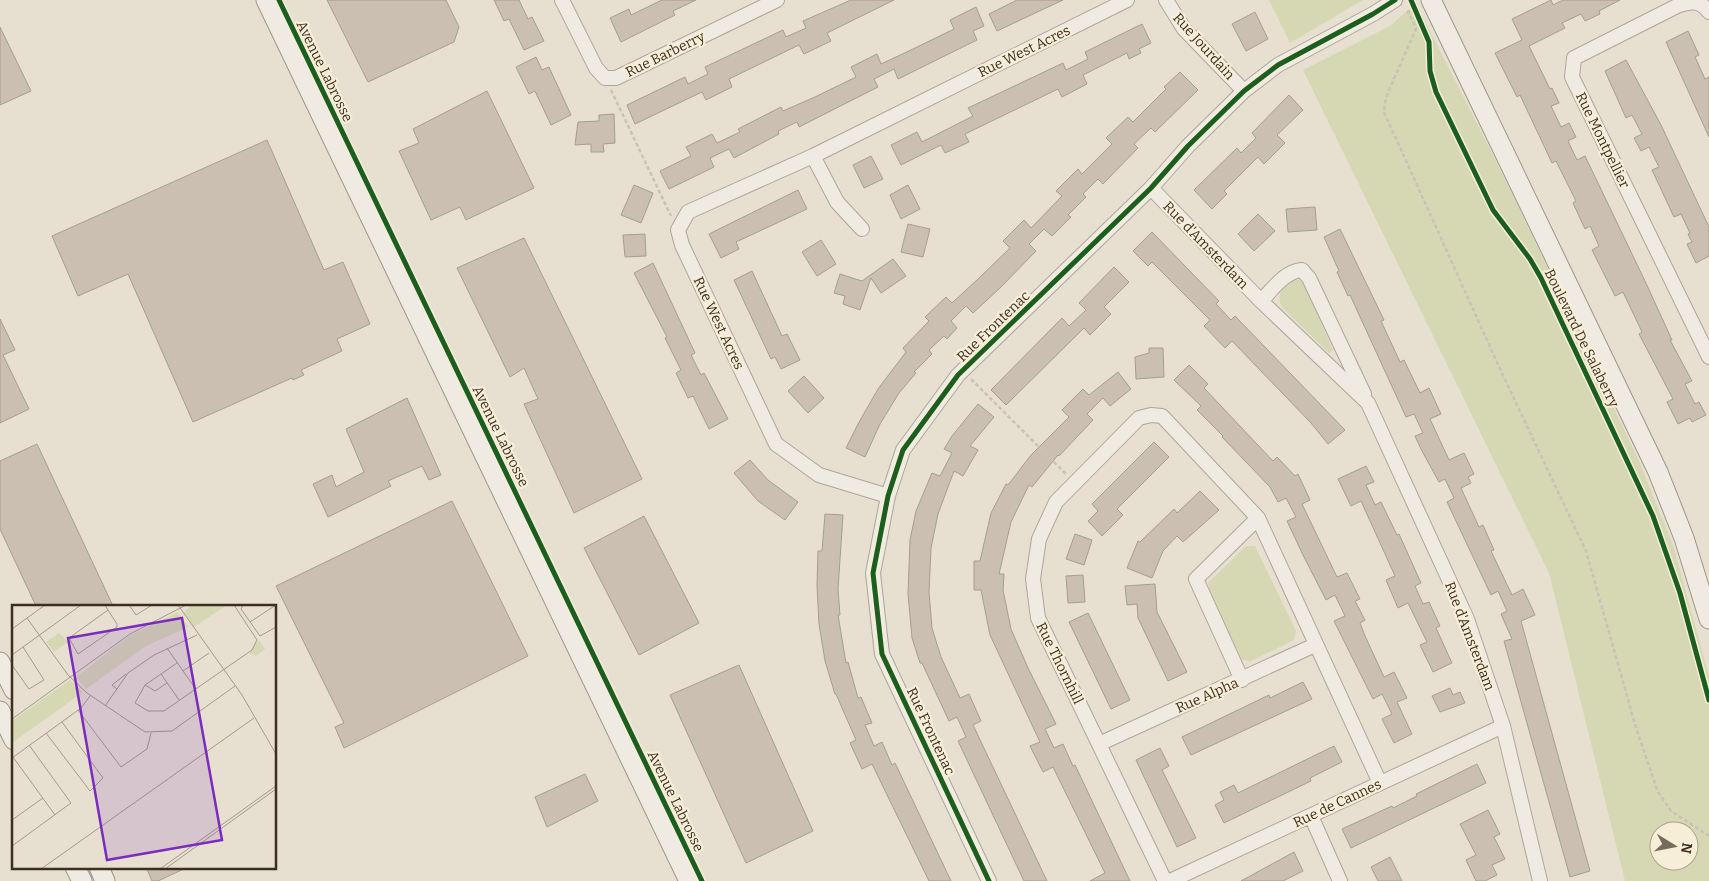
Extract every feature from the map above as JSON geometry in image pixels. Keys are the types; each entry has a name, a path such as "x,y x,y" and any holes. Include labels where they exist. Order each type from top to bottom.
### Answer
{"street":[{"name":"Avenue Labrosse","path":"266,0 688,881"},
{"path":"562,0 596,68 604,78"},
{"name":"Rue Barberry","path":"604,78 616,78 777,0"},
{"name":"Rue West Acres","path":"888,496 819,475 776,444 682,245 678,230 688,212 813,156 1127,0"},
{"name":"Rue Jourdain","path":"1166,0 1184,29 1244,91"},
{"name":"Rue Frontenac","path":"988,881 882,654 873,573 888,496 903,450 963,371 1151,188 1188,146 1244,91 1278,65 1373,14 1395,0"},
{"name":"Rue Montpellier","path":"1709,12 1702,4 1695,2 1677,6 1574,58 1572,77 1709,357"},
{"name":"Boulevard De Salaberry","path":"1418,4 1658,472 1684,538 1709,619"},
{"path":"813,156 837,202 862,229"},
{"name":"Rue d'Amsterdam","path":"1151,188 1261,301 1368,403"},
{"name":"Rue d'Amsterdam","path":"1261,301 1293,271 1302,270 1309,278 1467,619 1503,726 1540,881"},
{"name":"Rue Thornhill","path":"1165,881 1038,618 1033,579 1039,539 1056,502 1139,418 1150,415 1162,416 1258,518 1380,783"},
{"path":"1242,680 1196,580 1258,518"},
{"name":"Rue Alpha","path":"1099,744 1315,645"},
{"path":"0,662 12,686"},
{"path":"0,711 12,736"},
{"name":"Rue de Cannes","path":"1170,881 1503,726"},
{"path":"1311,816 1340,881"},
{"path":"76,868 82,881"},
{"path":"99,868 105,881"}],"path":[{"path":"1418,4 1408,12 1416,28 1386,97 1384,112 1492,353 1586,551 1636,728 1658,792 1671,811 1709,836"},
{"path":"604,78 678,230"},
{"path":"963,371 1074,482"}],"green space":[{"path":"1269,0 1363,0 1290,43"},
{"path":"1408,10 1422,15 1509,187 1639,461 1674,548 1709,676 1709,881 1625,881 1549,573 1303,70 1390,26"},
{"path":"1293,280 1299,280 1304,285 1333,350 1329,353 1282,307 1280,295"},
{"path":"1246,546 1255,546 1296,631 1294,640 1251,661 1242,660 1211,595 1208,583"}],"building":[{"path":"327,0 446,0 459,27 454,42 368,82"},
{"path":"494,0 519,0 528,19 532,17 544,41 524,50 509,19 504,21"},
{"path":"662,0 696,0 673,11 675,15 621,42 610,18 629,9 631,15"},
{"path":"851,0 894,0 827,33 831,41 804,54 799,45 729,79 732,87 706,100 702,92 635,124 627,105 685,77 688,84 708,74 705,67 783,30 786,37 806,28 803,21"},
{"path":"1017,0 1063,0 997,31 989,14"},
{"path":"1551,0 1553,5 1563,0 1620,0 1599,11 1600,14 1585,21 1581,14 1562,23 1565,28 1529,46 1559,103 1551,106 1561,127 1569,123 1576,137 1568,141 1577,160 1585,156 1645,281 1672,340 1670,340 1692,381 1685,384 1695,404 1699,402 1706,415 1692,422 1690,418 1678,424 1667,402 1673,399 1639,334 1642,332 1623,292 1615,296 1592,250 1599,246 1590,226 1585,229 1573,203 1576,201 1556,161 1552,163 1520,95 1517,97 1495,53 1522,40 1512,19"},
{"path":"976,7 984,26 973,31 977,40 898,79 894,69 874,79 878,87 799,127 797,122 778,131 779,134 734,158 729,149 710,158 714,167 669,189 660,171 691,156 686,147 712,134 717,143 740,132 738,129 781,107 783,111 815,97 856,77 851,67 877,54 881,64 913,49 954,29 950,20"},
{"path":"1255,12 1268,39 1246,51 1232,24"},
{"path":"1142,24 1151,43 1139,49 1141,53 1129,59 1127,53 1083,75 1087,84 1062,97 1058,89 965,134 969,142 945,153 941,145 901,165 891,145 917,132 922,142 973,116 968,108 1063,63 1066,70 1088,59 1085,52"},
{"path":"0,27 31,91 0,105"},
{"path":"1688,31 1699,55 1695,57 1705,79 1709,77 1709,137 1666,42"},
{"path":"536,57 542,70 549,67 571,115 551,125 535,91 529,94 516,67"},
{"path":"1626,60 1661,125 1709,227 1709,256 1696,263 1687,244 1692,242 1688,234 1690,233 1681,214 1674,217 1652,170 1659,167 1649,147 1641,151 1634,138 1642,134 1632,115 1626,118 1605,71"},
{"path":"1180,72 1198,90 1155,132 1151,128 1134,144 1138,148 1103,184 1098,179 1083,194 1086,197 1068,215 1071,217 1052,236 1044,229 1029,244 1036,251 1000,288 973,313 966,306 951,321 957,328 947,339 944,336 929,350 932,354 914,372 916,373 899,393 880,424 865,457 846,448 878,389 906,352 903,348 929,321 925,317 946,297 952,303 978,279 1010,248 1003,241 1024,220 1031,228 1062,196 1056,191 1078,169 1082,174 1112,144 1106,138 1128,117 1133,122"},
{"path":"487,91 534,188 466,220 460,207 431,220 399,151 419,143 413,129"},
{"path":"1289,95 1303,110 1277,135 1285,143 1264,164 1258,157 1224,191 1227,194 1212,209 1194,190 1237,148 1241,153 1256,138 1252,133"},
{"path":"614,114 615,143 603,144 604,152 591,152 591,144 575,145 578,122 599,121 599,115"},
{"path":"267,140 324,270 343,262 370,324 337,339 342,351 301,370 304,375 293,380 292,378 193,422 128,274 78,296 52,236"},
{"path":"871,156 883,179 864,188 853,165"},
{"path":"634,185 653,193 641,223 621,215"},
{"path":"908,185 920,209 901,219 890,195"},
{"path":"798,190 807,209 736,242 739,249 721,258 709,234"},
{"path":"1315,207 1317,230 1288,232 1286,209"},
{"path":"1258,214 1275,231 1254,251 1238,234"},
{"path":"908,224 930,229 923,257 901,252"},
{"path":"1340,229 1384,320 1381,321 1400,362 1404,360 1420,393 1429,388 1441,414 1430,419 1449,460 1464,453 1474,474 1468,477 1471,483 1461,488 1479,527 1483,525 1494,550 1491,551 1512,595 1523,589 1535,615 1521,621 1590,871 1570,877 1504,641 1512,639 1501,614 1507,611 1498,591 1491,595 1447,502 1454,498 1445,479 1439,482 1422,451 1415,436 1423,433 1414,414 1406,417 1350,295 1348,296 1337,272 1339,271 1324,237"},
{"path":"1152,232 1219,301 1216,304 1231,320 1235,316 1345,430 1328,444 1311,423 1232,341 1225,348 1204,326 1210,320 1152,262 1148,266 1133,251"},
{"path":"645,234 646,256 625,257 623,235"},
{"path":"524,238 642,479 574,513 524,404 538,399 524,368 510,377 457,268"},
{"path":"821,240 836,264 817,276 802,252"},
{"path":"893,259 906,276 881,293 871,278 860,310 843,304 845,296 834,293 840,274 862,281"},
{"path":"653,263 695,353 691,355 701,375 704,373 728,419 709,429 693,396 688,398 676,373 681,370 665,338 667,337 634,273"},
{"path":"1114,267 1129,282 1104,307 1111,314 1090,335 1084,328 1006,405 991,390 1062,318 1069,326 1086,310 1079,303"},
{"path":"752,271 782,336 787,334 800,360 781,369 775,357 771,359 734,280"},
{"path":"0,319 15,350 3,355 29,409 0,423"},
{"path":"1149,348 1163,348 1164,377 1136,379 1135,357 1149,353"},
{"path":"1189,365 1208,384 1204,388 1273,461 1277,457 1295,476 1298,474 1310,500 1302,504 1337,577 1347,573 1360,599 1355,601 1365,620 1360,623 1384,677 1394,672 1407,698 1397,702 1412,734 1394,743 1382,719 1392,714 1382,694 1373,699 1334,621 1345,616 1335,595 1326,600 1303,555 1287,521 1296,517 1286,498 1278,502 1270,487 1197,410 1201,406 1174,380"},
{"path":"1118,372 1131,389 1110,406 1103,398 1087,414 1093,420 1058,455 1032,487 1029,485 1011,522 999,574 1004,574 1003,590 1011,629 1056,724 1045,729 1054,748 1063,744 1073,766 1075,765 1130,881 1090,881 1105,873 1053,767 1043,772 1030,746 1040,742 990,635 981,590 974,590 974,561 980,561 991,513 1006,484 1008,485 1031,455 1069,417 1062,410 1083,389 1089,395"},
{"path":"804,376 824,398 808,413 788,391"},
{"path":"407,398 441,475 429,480 422,466 388,481 391,486 328,517 313,484 332,475 336,487 364,472 346,429"},
{"path":"978,404 994,417 970,446 978,450 963,476 954,471 938,514 931,548 929,592 932,628 941,657 960,698 969,694 981,721 973,725 1047,881 1024,881 958,741 966,737 957,717 949,721 922,663 920,663 912,638 908,594 910,540 916,511 932,473 940,476 952,453 944,449"},
{"path":"1154,442 1169,457 1117,509 1123,515 1102,536 1088,521 1098,511 1092,504"},
{"path":"37,444 113,605 36,605 0,529 0,461"},
{"path":"750,460 768,480 798,502 785,520 758,501 734,473"},
{"path":"1366,466 1374,482 1366,485 1375,505 1381,502 1397,535 1399,534 1421,583 1415,586 1423,604 1429,602 1440,626 1436,628 1452,663 1433,672 1420,645 1427,642 1408,603 1398,608 1386,580 1395,576 1361,501 1351,506 1338,479"},
{"path":"1200,491 1219,510 1183,542 1177,536 1163,551 1152,578 1127,568 1138,541 1140,542 1174,509 1177,513"},
{"path":"452,501 528,656 344,748 335,727 344,723 276,586"},
{"path":"825,514 843,515 838,589 840,615 838,615 846,663 848,662 858,698 861,697 872,723 865,725 874,746 882,742 892,765 895,763 951,881 929,881 872,764 862,769 850,743 856,740 835,694 825,661 819,624 818,551 822,551"},
{"path":"644,516 699,623 639,655 584,548"},
{"path":"1075,534 1092,540 1084,565 1066,559"},
{"path":"1083,575 1085,602 1068,603 1066,576"},
{"path":"1155,584 1157,612 1187,672 1168,681 1138,618 1137,604 1127,605 1125,586"},
{"path":"1088,613 1130,700 1111,709 1069,622"},
{"path":"739,665 813,831 746,863 670,695"},
{"path":"1303,682 1312,699 1191,755 1182,737 1269,695 1270,698"},
{"path":"1450,688 1453,695 1460,692 1465,703 1440,712 1432,696"},
{"path":"1334,746 1342,762 1310,778 1311,781 1224,823 1215,805 1224,800 1220,792 1234,785 1238,793"},
{"path":"1160,748 1169,766 1162,770 1196,838 1177,847 1136,760"},
{"path":"1477,764 1486,783 1351,848 1342,829 1392,806 1393,808 1417,796 1416,794"},
{"path":"585,774 598,801 547,827 535,797"},
{"path":"1488,810 1500,834 1494,837 1505,859 1492,865 1497,875 1485,881 1476,881 1466,860 1476,855 1460,824"},
{"path":"1294,852 1303,871 1283,881 1241,881"},
{"path":"1390,857 1402,881 1378,881 1371,867"},
{"path":"146,868 186,868 158,881 152,881"}],"cycle path":[{"path":"279,0 702,881"},
{"path":"989,881 882,654 873,573 888,496 903,450 958,375 1151,188 1188,146 1244,91 1278,65 1373,14 1395,0"},
{"path":"1411,0 1429,42 1430,71 1436,92 1493,210 1530,259 1541,278 1653,516 1680,593 1709,700"}]}
